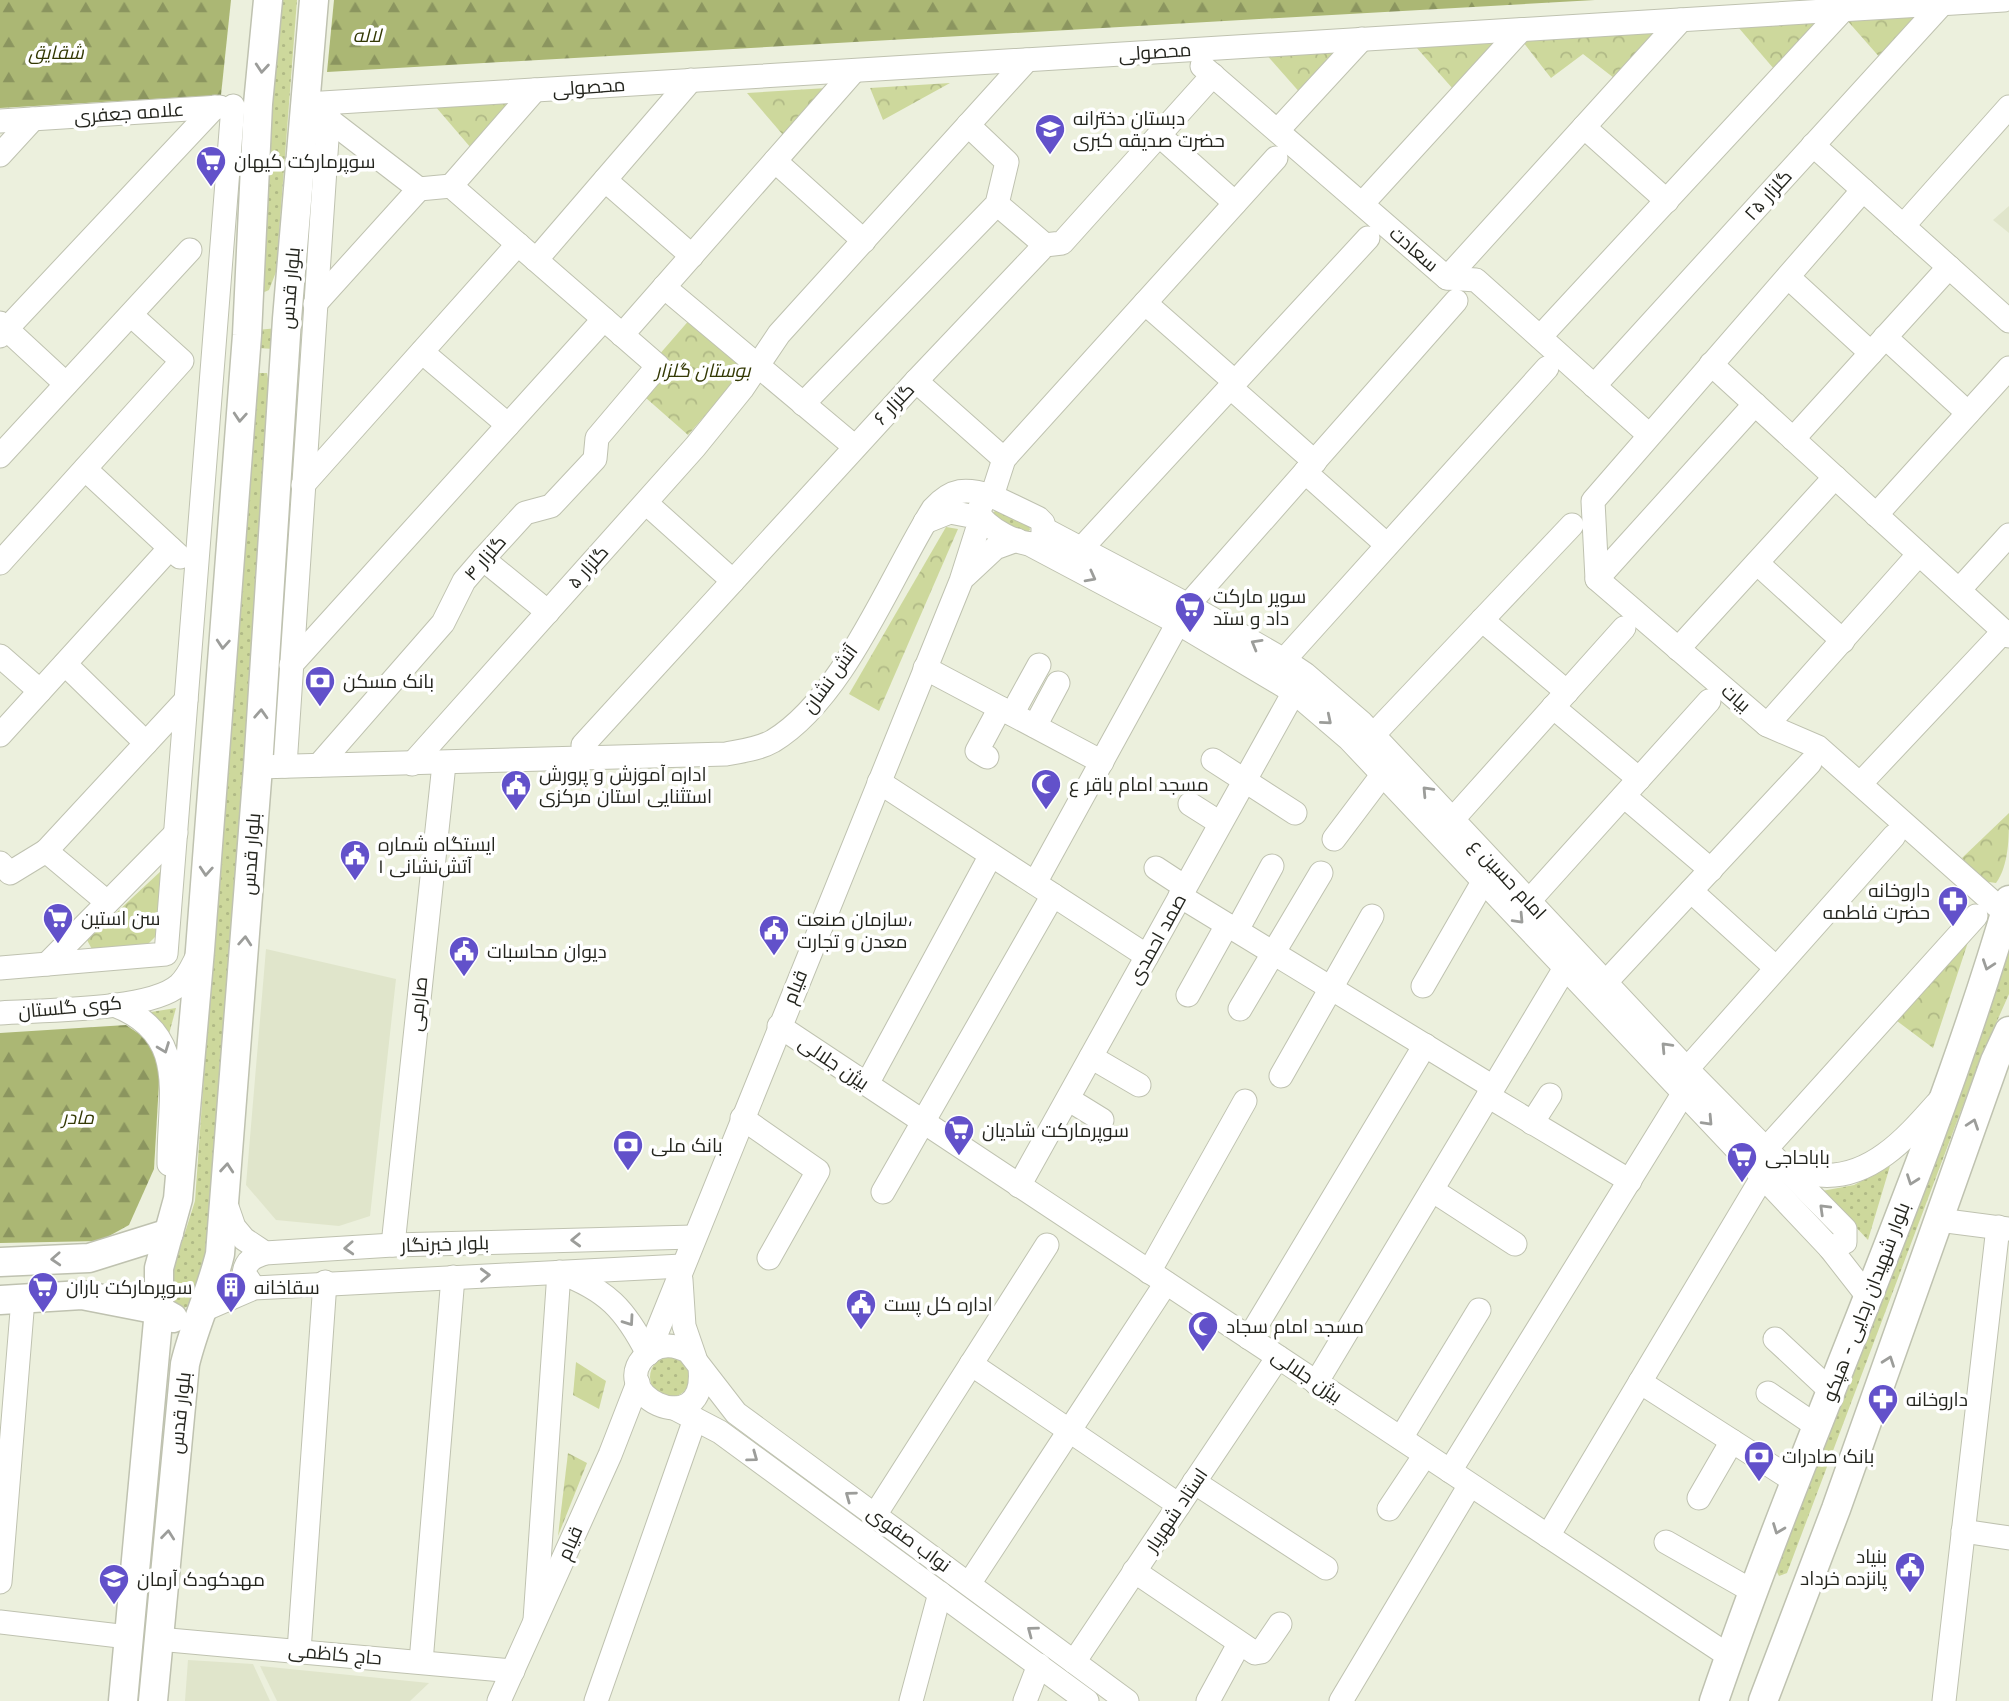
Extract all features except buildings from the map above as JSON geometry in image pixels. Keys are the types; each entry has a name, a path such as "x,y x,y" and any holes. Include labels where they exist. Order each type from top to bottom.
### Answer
{"main road":[{"name":"بلوار قدس","path":"123,1701 159,1310 158,1279 178,1199 200,950 243,382 249,290 235,106 268,0"},
{"name":"بلوار قدس","path":"153,1701 185,1364 201,1311 213,1285 220,1254 271,766 283,387 302,299 321,108 314,0"},
{"path":"249,290 255,313 263,320 279,315 302,299"},
{"path":"243,382 251,363 258,357 268,357 276,364 283,387"},
{"name":"بلوار شهیدان رجایی - هپکو","path":"1714,1701 1729,1656 1869,1298 1942,1098 2007,907"},
{"name":"بلوار شهیدان رجایی - هپکو","path":"1763,1701 1995,1061 2009,1031"},
{"path":"0,1262 89,1258 169,1233"},
{"path":"82,1295 97,1278 96,1268 89,1258"},
{"path":"12,1299 82,1295 159,1310 167,1316 184,1320 201,1311"},
{"path":"1758,1582 1781,1592 1792,1593 1805,1589"},
{"path":"1743,1621 1753,1617 1767,1619 1779,1626 1785,1640"},
{"path":"128,1637 158,1639"}],"street":[{"name":"محصولی","path":"321,108 535,90 2004,0"},
{"name":"گلزار ۲۵","path":"1594,386 1942,4"},
{"path":"1540,337 1843,10"},
{"path":"1447,278 1681,20"},
{"path":"1363,204 1521,30"},
{"path":"1278,130 1362,39"},
{"name":"سعادت","path":"1184,50 1447,278 1476,280 1649,435"},
{"path":"757,365 779,334 1027,60"},
{"path":"451,186 622,335 854,71"},
{"name":"گلزار ۶","path":"583,745 916,381 1045,246 1062,243 1213,75"},
{"path":"536,260 691,80"},
{"path":"271,766 291,665 303,485 302,299 419,189 451,186 535,90"},
{"name":"علامه جعفری","path":"0,121 235,106"},
{"path":"66,384 2,330 235,106"},
{"path":"0,968 166,954 235,106"},
{"path":"1903,226 2009,107"},
{"path":"321,108 419,189"},
{"path":"0,155 33,119"},
{"path":"803,404 997,204 1007,162 968,125"},
{"path":"1584,127 1667,201"},
{"path":"1159,135 1235,203"},
{"path":"1813,145 2009,321"},
{"path":"925,522 950,512 981,518 1031,538 1038,519 992,496 1004,459 1276,158"},
{"path":"775,161 864,241"},
{"path":"605,180 692,256"},
{"path":"1598,579 1593,500 1864,190"},
{"path":"997,204 1045,246"},
{"path":"1081,549 1368,238"},
{"path":"303,485 518,244"},
{"path":"0,456 190,250"},
{"path":"1793,439 1949,267"},
{"path":"1788,277 1968,413"},
{"path":"664,287 855,447"},
{"path":"883,1192 923,1122 1044,889 1102,762 1183,614 1456,301"},
{"path":"1145,303 1233,384 1387,545"},
{"path":"0,563 182,361 131,315"},
{"path":"291,665 604,319"},
{"name":"گلزار ۴","path":"319,765 443,623 464,581 483,559 525,513 551,506 595,459 597,438 658,366 622,335"},
{"path":"422,352 508,425"},
{"path":"1711,364 2006,634 1860,784"},
{"name":"گلزار ۵","path":"412,764 646,503 725,411 757,365"},
{"path":"1283,660 1547,368"},
{"path":"1876,515 2009,368"},
{"path":"916,381 1004,459"},
{"path":"1598,579 1755,404"},
{"path":"85,468 196,572"},
{"path":"1678,649 1835,477"},
{"name":"آتش نشان","path":"271,766 444,764 726,754 770,742 792,727 837,674 925,522 943,498 958,490 992,496"},
{"name":"قیام","path":"648,1354 681,1266 961,581 981,518 980,504 992,496"},
{"path":"646,503 733,581"},
{"path":"1374,734 1572,525"},
{"path":"1959,590 2009,536"},
{"name":"امام حسین ع","path":"1031,538 1081,549 1183,614 1294,692 1349,739 1683,1094 1771,1173"},
{"name":"امام حسین ع","path":"1031,538 1183,614 1283,660 1305,674 1374,734 1605,983 1765,1150 1771,1173"},
{"name":"قیام","path":"961,581 980,559 1031,538"},
{"path":"0,735 170,548"},
{"path":"1767,725 1919,554"},
{"path":"483,559 548,612"},
{"path":"1757,563 1843,641"},
{"name":"بیات","path":"1598,579 1767,725 1818,747 2007,907"},
{"path":"1482,620 1560,699 1631,788 1710,870"},
{"path":"1453,819 1624,628"},
{"path":"0,656 40,691"},
{"path":"65,664 146,743"},
{"path":"987,757 977,751 1039,665"},
{"path":"925,667 1102,762"},
{"path":"1035,726 1058,683"},
{"name":"صمد احمدی","path":"1020,1186 1294,692"},
{"path":"4,873 46,851 186,700"},
{"path":"1529,901 1709,701"},
{"path":"1213,760 1295,813"},
{"path":"1605,983 1810,763"},
{"name":"صارمی","path":"393,1245 444,764"},
{"path":"1334,839 1383,774"},
{"path":"879,782 1147,956"},
{"path":"1190,804 1220,823"},
{"path":"47,964 176,833"},
{"path":"1686,1069 1894,836"},
{"path":"46,851 107,902"},
{"path":"867,1084 991,855"},
{"path":"1188,995 1272,866"},
{"path":"1156,868 1232,927 1425,1045 1532,1123 1630,1181"},
{"path":"1240,1009 1321,873"},
{"path":"1423,986 1483,882"},
{"path":"1691,891 1776,968"},
{"path":"1281,1076 1372,916"},
{"path":"1765,1150 1976,916"},
{"name":"کوی گلستان","path":"0,1013 114,1005 178,986 200,950"},
{"path":"1316,1383 1565,968"},
{"path":"114,1005 148,1022 159,1035 169,1062 169,1233"},
{"name":"بیژن جلالی","path":"779,1026 1729,1656"},
{"path":"1249,1338 1425,1045"},
{"path":"1091,1057 1139,1085"},
{"path":"1450,1471 1683,1094"},
{"path":"1532,1123 1550,1095"},
{"path":"1771,1173 1845,1174 1870,1164 1898,1147 1942,1098"},
{"path":"1068,1099 1102,1120"},
{"path":"969,1584 1069,1431 1158,1277 1245,1101"},
{"path":"742,1118 818,1171 769,1258"},
{"path":"1771,1173 1845,1229 1845,1242 1830,1248 1869,1298"},
{"path":"1548,1536 1640,1382 1771,1173"},
{"path":"1432,1190 1515,1244"},
{"path":"225,1201 239,1233 265,1253"},
{"path":"1939,1220 2003,1228 1963,1531 1944,1701"},
{"name":"بلوار خبرنگار","path":"265,1253 393,1245 693,1237"},
{"path":"617,1239 629,1251 620,1268"},
{"path":"875,1514 1047,1245"},
{"path":"254,1288 244,1273 245,1265 252,1258 265,1253"},
{"path":"610,1455 633,1427 693,1398 699,1389 698,1363 684,1326 680,1300 681,1266"},
{"name":"بلوار خبرنگار","path":"201,1311 254,1288 325,1282 681,1266"},
{"path":"536,1620 559,1272 583,1281 617,1305 631,1322 648,1354"},
{"path":"421,1662 453,1277"},
{"path":"299,1651 325,1282"},
{"path":"0,1583 12,1299"},
{"path":"1401,1438 1479,1310"},
{"path":"1775,1339 1832,1392"},
{"path":"669,1408 647,1400 638,1383 641,1363 656,1348 678,1346 698,1363"},
{"name":"استاد شهریار","path":"1074,1662 1278,1357"},
{"name":"نواب صفوی","path":"698,1363 736,1413 1127,1701"},
{"path":"971,1364 1179,1505"},
{"path":"1640,1382 1797,1482"},
{"name":"قیام","path":"499,1701 610,1455 638,1383"},
{"path":"1768,1393 1818,1427"},
{"name":"نواب صفوی","path":"669,1408 720,1433 1087,1701"},
{"path":"720,1433 719,1423 723,1417 736,1413"},
{"path":"596,1701 695,1419"},
{"path":"1699,1498 1732,1441"},
{"path":"1389,1509 1425,1455"},
{"path":"1194,1482 1326,1568"},
{"path":"1341,1701 1470,1485"},
{"path":"1963,1531 2009,1538"},
{"path":"1666,1542 1758,1582"},
{"path":"1135,1572 1239,1644 1258,1654 1280,1624"},
{"path":"911,1701 940,1592"},
{"path":"0,1622 128,1637"},
{"name":"حاج کاظمی","path":"158,1639 513,1671"},
{"path":"1208,1701 1239,1644"},
{"path":"1025,1701 1038,1665"}],"shaded area":[{"path":"2009,206 2009,233 1993,220"},
{"path":"266,949 396,979 370,1216 339,1226 276,1220 246,1185"},
{"path":"188,1660 253,1664 270,1701 185,1701"},
{"path":"260,1666 429,1683 410,1701 277,1701"}],"green space":[{"name":"شقایق","path":"0,0 231,0 221,95 0,108"},
{"path":"275,0 297,0 276,272 269,290 260,294"},
{"name":"لاله","path":"334,0 1595,0 327,72"},
{"path":"1925,13 1882,60 1845,18"},
{"path":"1817,22 1774,69 1738,27"},
{"path":"1657,31 1614,78 1583,54 1551,78 1520,38"},
{"path":"1496,42 1453,89 1416,47"},
{"path":"1345,48 1302,95 1265,53"},
{"path":"950,83 883,120 870,88"},
{"path":"827,88 783,135 747,93"},
{"path":"515,101 471,148 435,106"},
{"name":"بوستان گلزار","path":"691,318 747,367 688,435 646,398 672,368 658,356"},
{"path":"278,328 275,349 256,348 257,330"},
{"path":"257,373 267,373 269,384 265,496 208,1252 193,1304 182,1309 171,1303 168,1286 195,1201 253,388"},
{"path":"996,509 1029,524 1030,530 1024,534 997,520 993,514"},
{"path":"946,527 958,529 879,711 849,694"},
{"path":"2009,813 2004,868 1996,883 1982,881 1962,858"},
{"path":"162,870 159,933 145,947 94,953 87,940"},
{"path":"1972,930 1933,1048 1893,1018"},
{"path":"2009,947 2009,994 1982,1055 1787,1573 1779,1576 1775,1568"},
{"path":"176,1008 169,1034 151,1012"},
{"name":"مادر","path":"126,1025 148,1040 160,1065 154,1169 129,1225 100,1241 0,1243 0,1033"},
{"path":"1890,1166 1868,1240 1822,1191 1854,1185"},
{"path":"670,1357 684,1363 690,1377 684,1391 670,1397 656,1391 650,1377 656,1363"},
{"path":"576,1362 606,1381 599,1409 573,1395"},
{"path":"568,1453 587,1463 558,1536"}],"place":[{"name":"دبستان دخترانه حضرت صدیقه کبری","path":"1050,156"},
{"name":"سوپرمارکت کیهان","path":"211,188"},
{"name":"سوپر مارکت داد و ستد","path":"1190,634"},
{"name":"بانک مسکن","path":"320,708"},
{"name":"مسجد امام باقر ع","path":"1046,811"},
{"name":"اداره آموزش و پرورش استثنایی استان مرکزی","path":"516,812"},
{"name":"ایستگاه شماره ۱ آتش‌نشانی","path":"355,882"},
{"name":"داروخانه حضرت فاطمه","path":"1953,928"},
{"name":"سن استین","path":"58,945"},
{"name":"سازمان صنعت، معدن و تجارت","path":"774,957"},
{"name":"دیوان محاسبات","path":"464,978"},
{"name":"سوپرمارکت شادیان","path":"959,1157"},
{"name":"بانک ملی","path":"628,1172"},
{"name":"باباحاجی","path":"1742,1184"},
{"name":"سوپرمارکت باران","path":"43,1314"},
{"name":"سقاخانه","path":"231,1314"},
{"name":"اداره کل پست","path":"861,1331"},
{"name":"مسجد امام سجاد","path":"1203,1353"},
{"name":"داروخانه","path":"1883,1426"},
{"name":"بانک صادرات","path":"1759,1483"},
{"name":"بنیاد پانزده خرداد","path":"1910,1594"},
{"name":"مهدکودک آرمان","path":"114,1606"}]}
